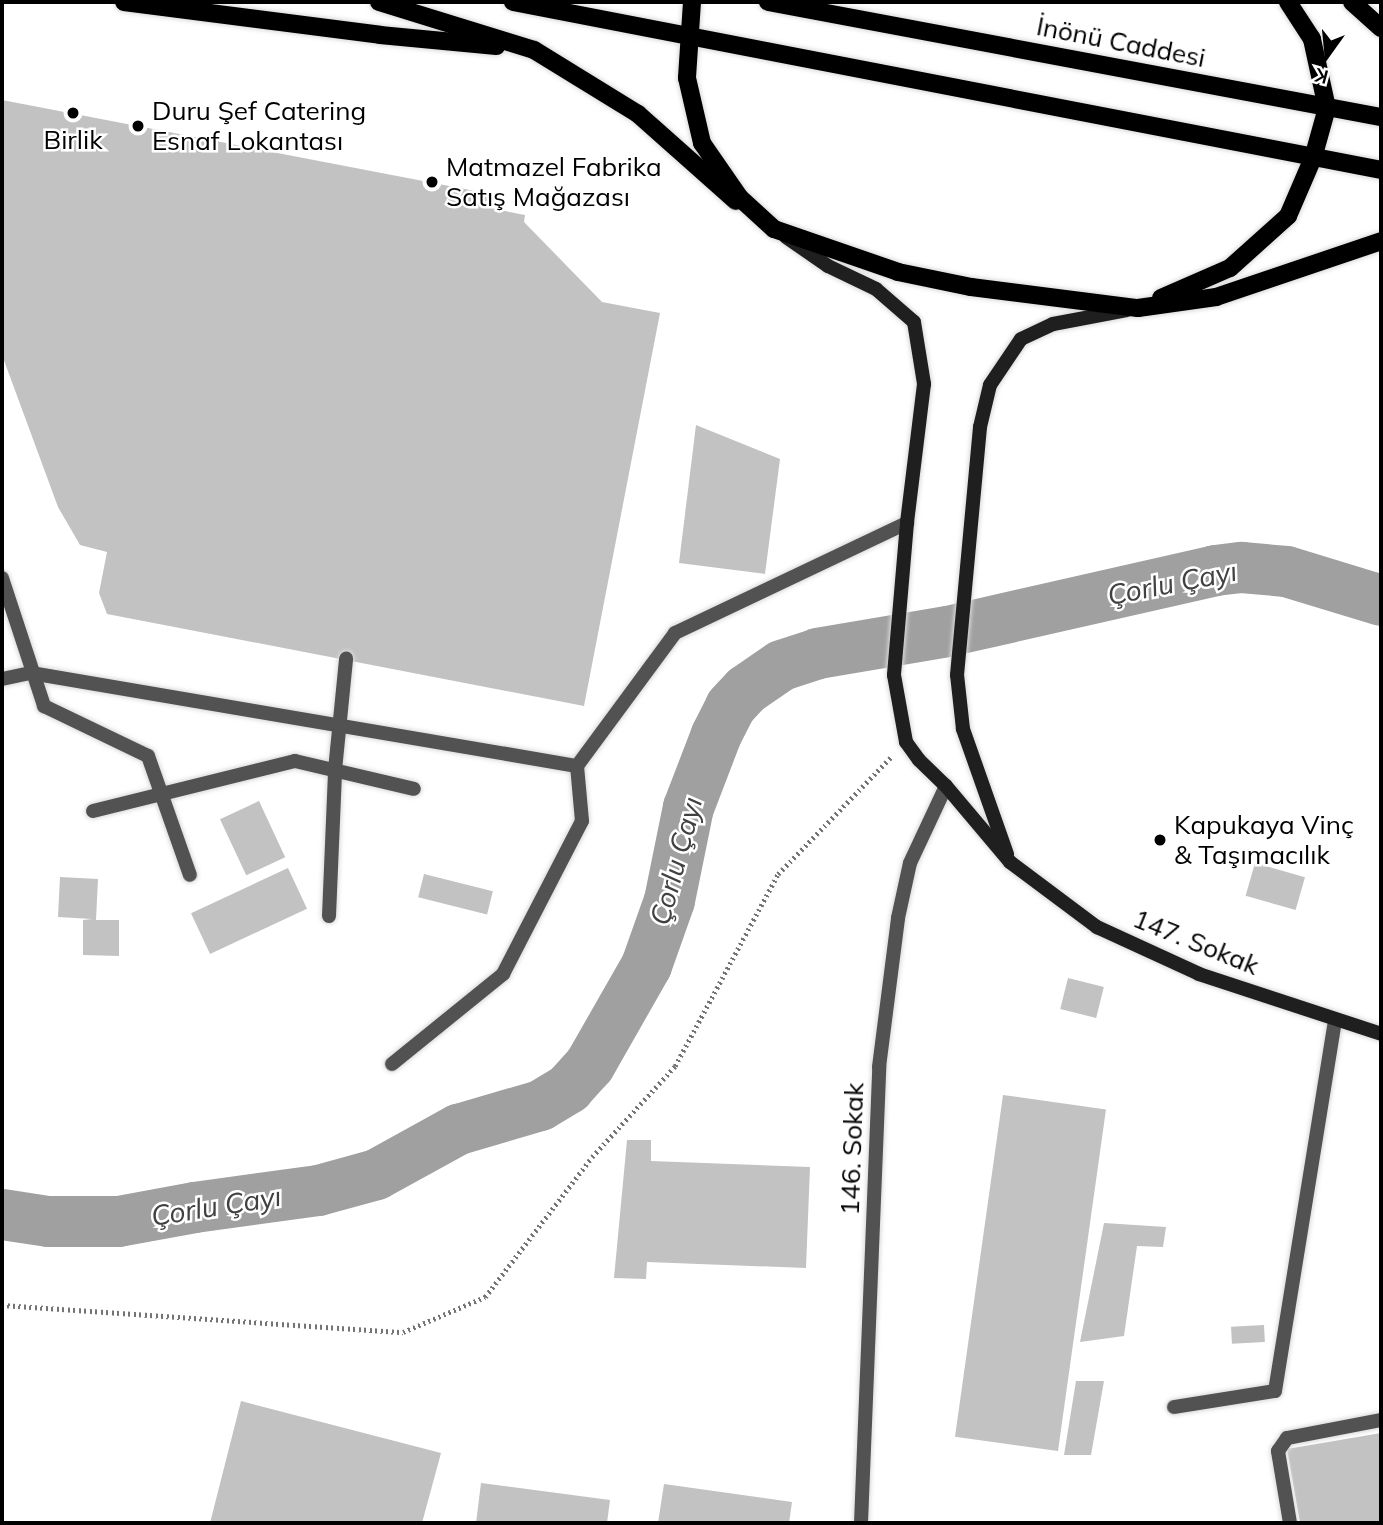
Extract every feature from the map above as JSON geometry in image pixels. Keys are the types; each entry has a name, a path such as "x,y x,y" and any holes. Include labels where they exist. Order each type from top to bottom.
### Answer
{"main road":[{"path":"124,2 366,34 534,50"},
{"path":"379,2 534,50 638,114 720,190 774,229 898,272 958,285 1138,308 1216,297 1381,241"},
{"path":"513,2 1381,170"},
{"path":"692,2 687,78 702,143 740,198 774,229"},
{"name":"İnönü Caddesi","path":"768,2 1381,117"},
{"path":"1138,308 1230,268 1288,216 1313,158 1326,108 1312,40 1288,2"},
{"path":"1352,2 1381,28"}],"street":[{"path":"774,229 828,266 876,289 914,322 924,384 907,523 894,675 906,742"},
{"path":"1010,862 963,729 957,675 980,427 990,384 1021,339 1053,324 1138,308"},
{"path":"392,1064 503,974 582,821 577,766 675,633 907,523"},
{"path":"2,578 44,706 148,756 190,875"},
{"path":"329,916 335,770 346,659"},
{"path":"2,679 31,673 577,766"},
{"name":"147. Sokak","path":"906,742 1010,862 1097,927 1199,974 1381,1034"},
{"path":"93,811 295,761 414,789"},
{"name":"146. Sokak","path":"862,1523 879,1067 898,918 910,863 946,786"},
{"path":"1174,1407 1275,1391 1335,1021"},
{"path":"1290,1523 1278,1451 1287,1438 1381,1420"}],"path":[{"path":"2,1305 403,1332 485,1297 592,1157 675,1066 778,873 906,742"}],"building":[{"path":"2,100 496,195 494,209 525,215 524,222 602,302 660,313 584,706 107,614 99,593 107,552 80,545 58,507 2,355"},
{"path":"696,425 780,459 765,574 679,563"},
{"path":"259,801 285,857 246,875 220,819"},
{"path":"1255,863 1305,877 1296,910 1246,896"},
{"path":"288,868 307,909 210,954 191,913"},
{"path":"424,874 493,891 487,914 418,897"},
{"path":"60,877 98,879 96,920 119,920 119,956 83,955 83,920 92,919 58,917"},
{"path":"1068,978 1104,987 1096,1018 1060,1009"},
{"path":"1003,1095 1106,1109 1058,1451 955,1437"},
{"path":"627,1140 651,1140 651,1161 810,1167 806,1268 647,1262 646,1279 614,1278"},
{"path":"1104,1223 1166,1227 1163,1247 1137,1246 1124,1336 1080,1342"},
{"path":"1264,1325 1265,1342 1232,1344 1231,1327"},
{"path":"1076,1381 1104,1381 1091,1455 1064,1455"},
{"path":"241,1401 441,1453 422,1523 210,1523"},
{"path":"1381,1433 1381,1523 1300,1523 1287,1449"},
{"path":"481,1483 610,1500 607,1523 476,1523"},
{"path":"664,1484 792,1502 789,1523 658,1523"}],"waterway":[{"name":"Çorlu Çayı","path":"2,1214 48,1221 118,1221 194,1207 318,1190 376,1174 458,1129 540,1105 568,1088 589,1065 646,965 669,900 688,807 716,734 730,706 746,689 781,665 817,653 947,631 1215,570 1241,567 1286,571 1381,600"}],"place":[{"name":"Birlik","path":"73,113"},
{"name":"Duru Şef Catering Esnaf Lokantası","path":"138,126"},
{"name":"Matmazel Fabrika Satış Mağazası","path":"432,182"},
{"name":"Kapukaya Vinç & Taşımacılık","path":"1160,840"}]}
